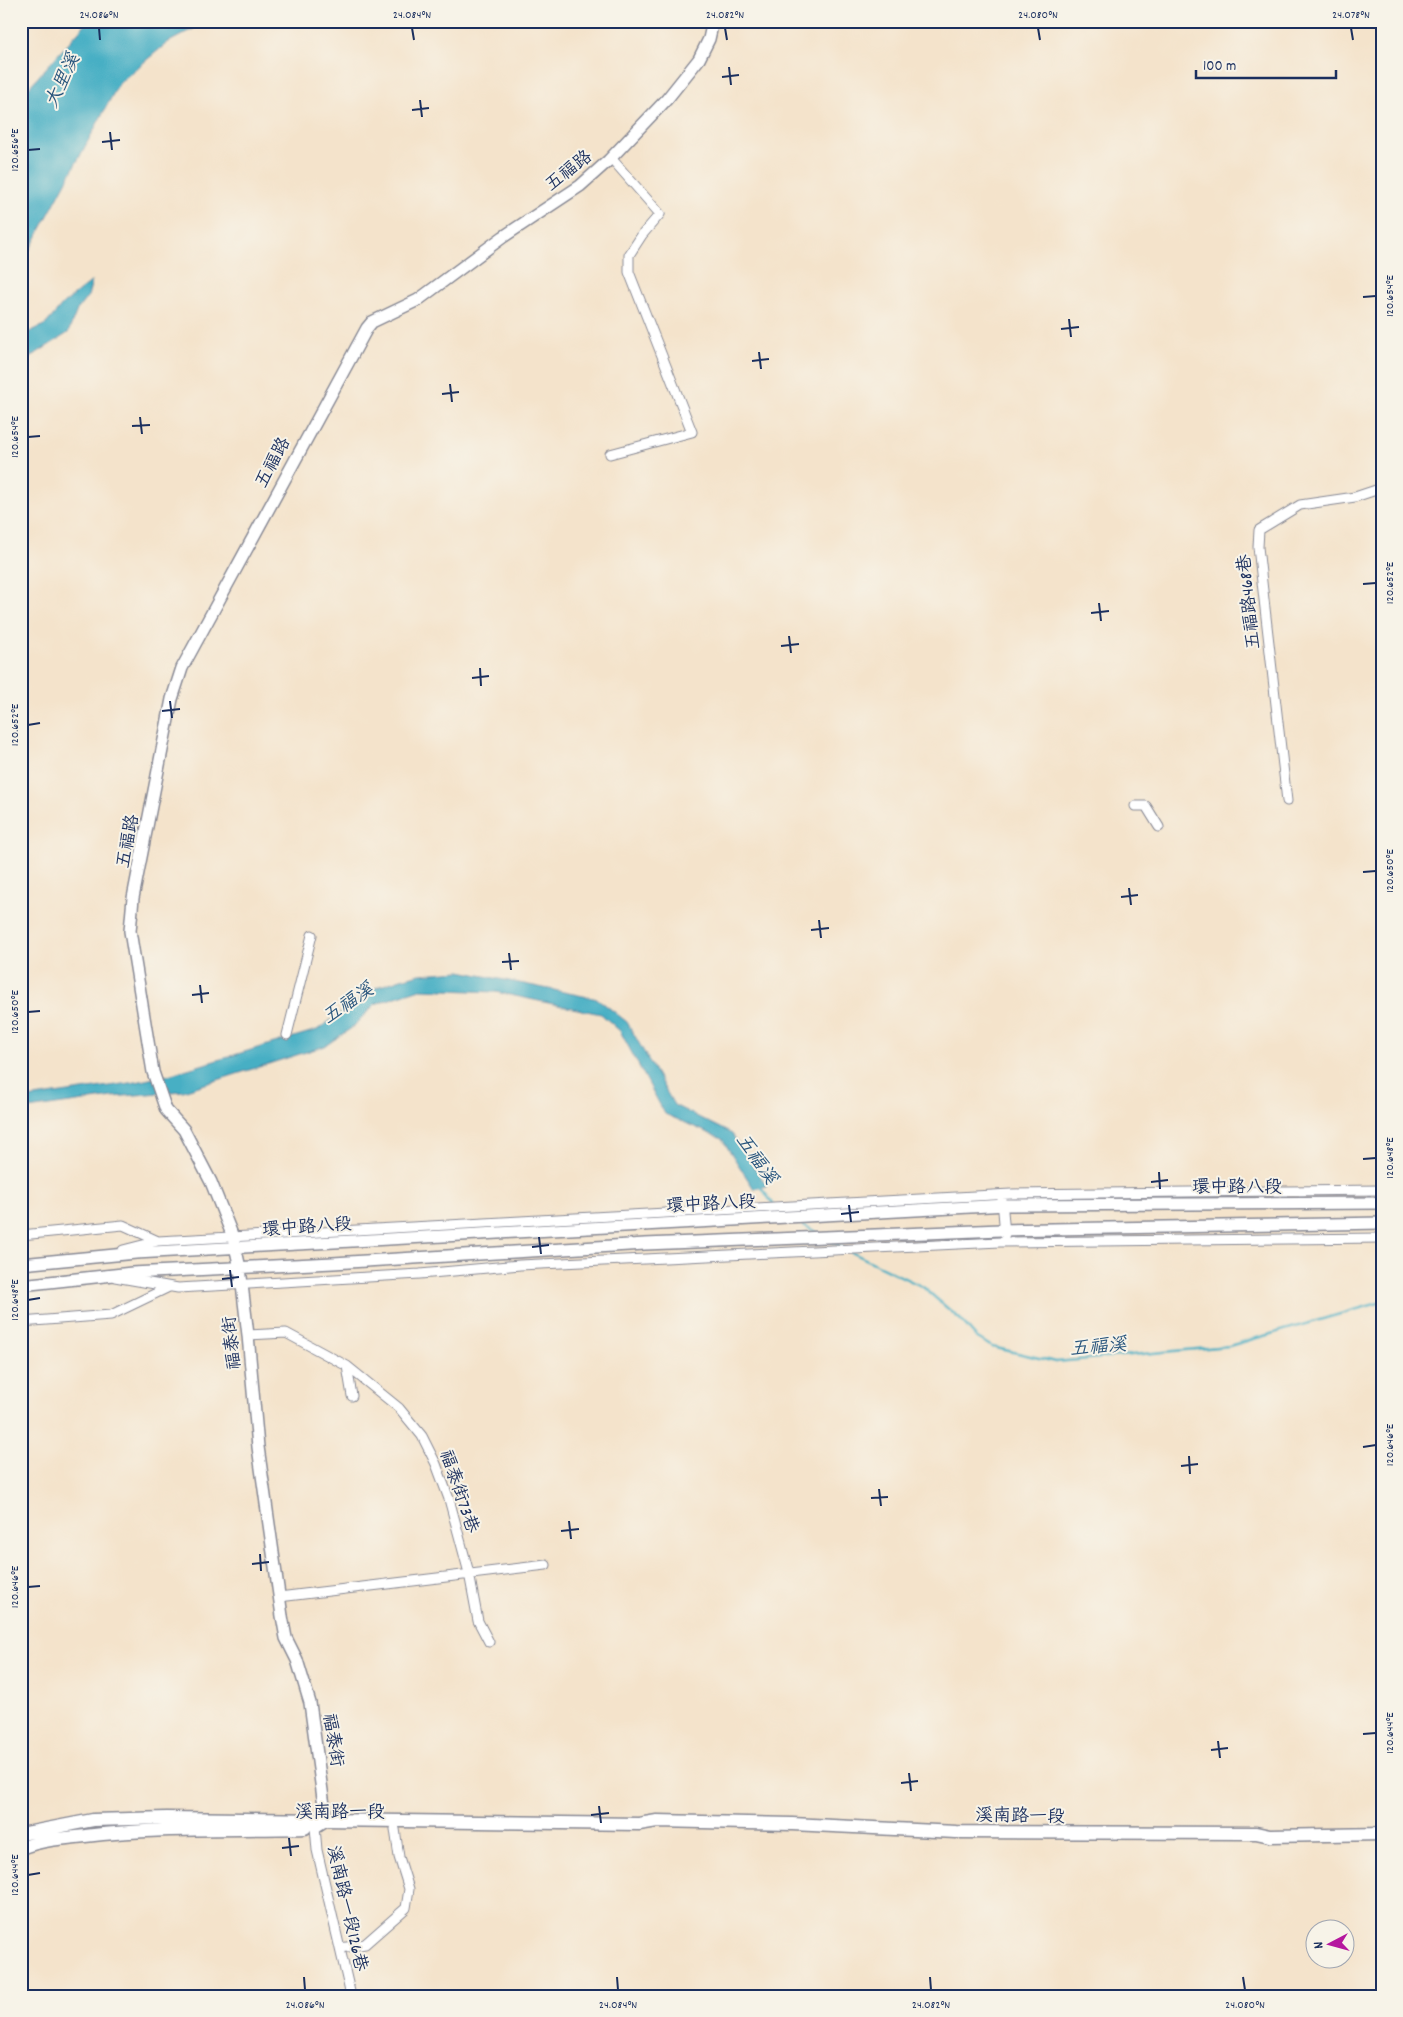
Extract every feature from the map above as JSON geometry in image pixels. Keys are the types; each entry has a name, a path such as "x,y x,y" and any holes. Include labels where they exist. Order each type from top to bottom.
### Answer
{"main road":[{"name":"溪南路一段","path":"21,1834 93,1820 326,1820 391,1826"},
{"name":"溪南路一段","path":"21,1848 63,1838 130,1831 639,1824 657,1821 802,1824 956,1832 1256,1833 1270,1836 1382,1834"}],"street":[{"name":"五福路","path":"163,1103 153,1072 130,931 133,898 172,699 182,668 303,443 372,322 418,300 503,237 580,186 611,158 667,99 699,59 709,39 713,21"},
{"path":"610,454 692,432 629,272 628,255 642,234 660,214 611,158"},
{"name":"五福路468巷","path":"1287,801 1258,547 1259,530 1300,505 1355,497 1382,488"},
{"path":"1135,806 1146,806 1159,827"},
{"path":"287,1035 312,935"},
{"name":"福泰街","path":"163,1103 166,1110 184,1130 211,1182 234,1243 240,1268 258,1447 279,1597 286,1638 297,1660 310,1703 326,1820"},
{"name":"環中路八段","path":"24,1264 234,1243 757,1207 1382,1190"},
{"path":"1002,1200 1006,1242"},
{"name":"環中路八段","path":"103,1256 158,1241 234,1243 824,1215 1002,1200 1382,1203"},
{"path":"26,1284 104,1276 645,1244 1005,1230 1382,1223"},
{"name":"環中路八段","path":"21,1234 123,1224 158,1241"},
{"path":"104,1276 169,1287 420,1274 520,1265 881,1247 1006,1242 1382,1238"},
{"path":"21,1322 111,1315 169,1287"},
{"name":"福泰街73巷","path":"248,1335 286,1333 347,1366 399,1408 422,1436 436,1464 449,1499 478,1621 489,1642"},
{"path":"347,1366 352,1396"},
{"path":"279,1597 546,1565"},
{"path":"315,1828 326,1820"},
{"path":"341,1948 365,1944 406,1908 409,1889 391,1826"},
{"name":"溪南路一段126巷","path":"315,1828 318,1850 351,1996"}],"water":[{"name":"大里溪","path":"88,21 208,21 167,43 119,83 21,266 21,96"},
{"path":"92,281 88,296 77,310 68,333 21,363 21,336 46,324 63,304"},
{"path":"460,971 598,999 627,1022 674,1105 732,1134 767,1186 754,1189 722,1139 665,1114 620,1031 601,1014 496,992 420,989 375,1004 353,1027 325,1046 183,1091 112,1097 21,1110 21,1099 136,1082 168,1075 317,1030 375,988 420,974"}],"waterway":[{"name":"五福溪","path":"759,1185 774,1205"},
{"name":"五福溪","path":"796,1221 818,1233"},
{"name":"五福溪","path":"831,1241 842,1247"},
{"name":"五福溪","path":"851,1252 923,1287 961,1320 976,1337 992,1347 1056,1362 1229,1346 1382,1302"}]}
